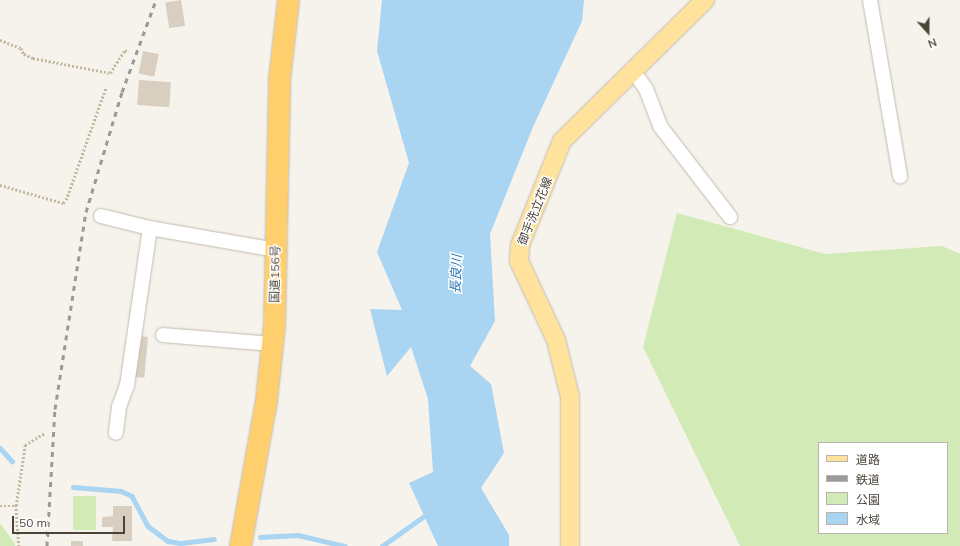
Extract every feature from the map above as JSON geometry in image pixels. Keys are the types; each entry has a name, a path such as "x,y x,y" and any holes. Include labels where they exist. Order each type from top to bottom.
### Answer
{"highway":[{"name":"国道156号","path":"240,546 266,400 272,344 276,250 279,79 288,0"}],"main road":[{"name":"御手洗立花線","path":"570,546 570,397 556,340 519,261 520,245 562,140 632,69 705,0"}],"street":[{"path":"870,0 900,176"},
{"path":"632,69 646,90 660,126 730,216"},
{"path":"100,216 150,228 276,250"},
{"path":"116,433 119,407 127,385 150,228"},
{"path":"163,335 272,344"}],"path":[{"path":"0,40 21,48 24,54 33,58 110,73 125,50 129,52"},
{"path":"0,185 63,202 66,200 106,87"},
{"path":"19,546 16,505 25,445 45,433"},
{"path":"0,506 16,505"}],"green space":[{"path":"677,213 825,254 942,246 960,254 960,546 740,546 643,347"},
{"path":"73,496 96,496 96,530 73,530"},
{"path":"0,523 15,544 15,546 0,546"}],"water":[{"name":"長良川","path":"382,0 584,0 582,21 533,127 490,234 495,321 470,366 491,384 504,453 481,488 509,535 509,546 438,546 409,483 433,472 428,399 411,347 387,376 370,309 402,310 377,252 409,163 377,51"}],"building":[{"path":"181,0 185,26 169,28 165,3"},
{"path":"143,51 159,54 154,77 139,74"},
{"path":"139,80 171,82 169,107 137,105"},
{"path":"137,336 148,337 144,378 133,377"},
{"path":"113,506 132,506 132,541 112,541 113,527 102,527 102,517 113,516"},
{"path":"71,541 83,541 83,546 71,546"}],"waterway":[{"path":"0,448 12,461"},
{"path":"73,487 121,491 132,496 148,526 168,541 181,543 214,539"},
{"path":"382,546 430,512"},
{"path":"260,537 298,535 345,546"}],"railway":[{"path":"47,546 55,409 86,212 122,92 156,0"}]}
